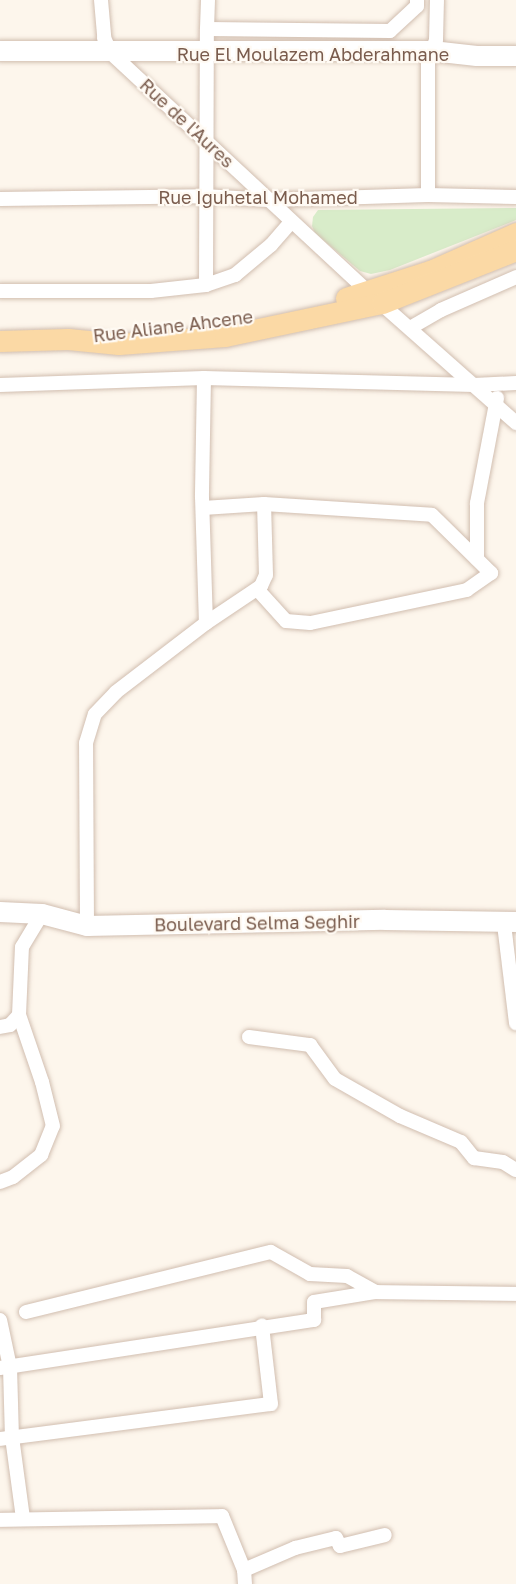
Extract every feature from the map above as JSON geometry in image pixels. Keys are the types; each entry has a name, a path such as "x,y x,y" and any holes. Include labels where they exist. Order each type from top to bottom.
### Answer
{"main road":[{"name":"Rue Aliane Ahcene","path":"375,298 516,233"},
{"name":"Rue Aliane Ahcene","path":"0,341 68,339 120,330 225,323 375,298 516,250"}],"street":[{"path":"101,0 104,38 111,53"},
{"path":"206,285 204,139 208,0"},
{"path":"207,29 390,31 417,6 417,0"},
{"path":"428,195 428,61 436,40 437,0"},
{"name":"Rue El Moulazem Abderahmane","path":"0,51 111,53 432,51 477,56 516,56"},
{"name":"Rue de l'Aures","path":"111,53 291,222 516,423"},
{"name":"Rue Iguhetal Mohamed","path":"0,199 204,196 269,200 428,195 516,197"},
{"path":"0,291 151,291 206,285 235,275 271,245 291,222"},
{"path":"410,328 441,310 516,277"},
{"path":"204,378 203,508 206,623"},
{"path":"0,385 204,378 474,385 516,383"},
{"path":"477,560 477,503 500,384"},
{"path":"203,508 264,504 432,515 491,573 467,590 310,623 286,621 257,589"},
{"path":"87,926 86,743 95,714 116,692 206,623 257,589 266,575 264,504"},
{"name":"Boulevard Selma Seghir","path":"0,912 42,914 87,926 385,920 510,923"},
{"path":"0,1182 13,1177 41,1155 53,1126 42,1082 19,1015 22,947 42,914"},
{"path":"510,923 516,1023"},
{"path":"0,1027 10,1024 19,1015"},
{"path":"249,1037 310,1045 335,1078 362,1095 400,1116 461,1142 474,1158 503,1162 516,1170"},
{"path":"26,1312 271,1252 310,1274 347,1276 376,1292"},
{"path":"5,1367 262,1326 314,1320 314,1302 376,1292 516,1294"},
{"path":"0,1320 5,1367 6,1438 23,1518"},
{"path":"6,1438 271,1404 262,1326"},
{"path":"0,1520 23,1518 227,1521 245,1577 296,1548 336,1538 340,1546 385,1535"}],"green space":[{"path":"516,208 516,220 390,270 371,274 360,271 315,233 312,226 313,217 318,210"}]}
